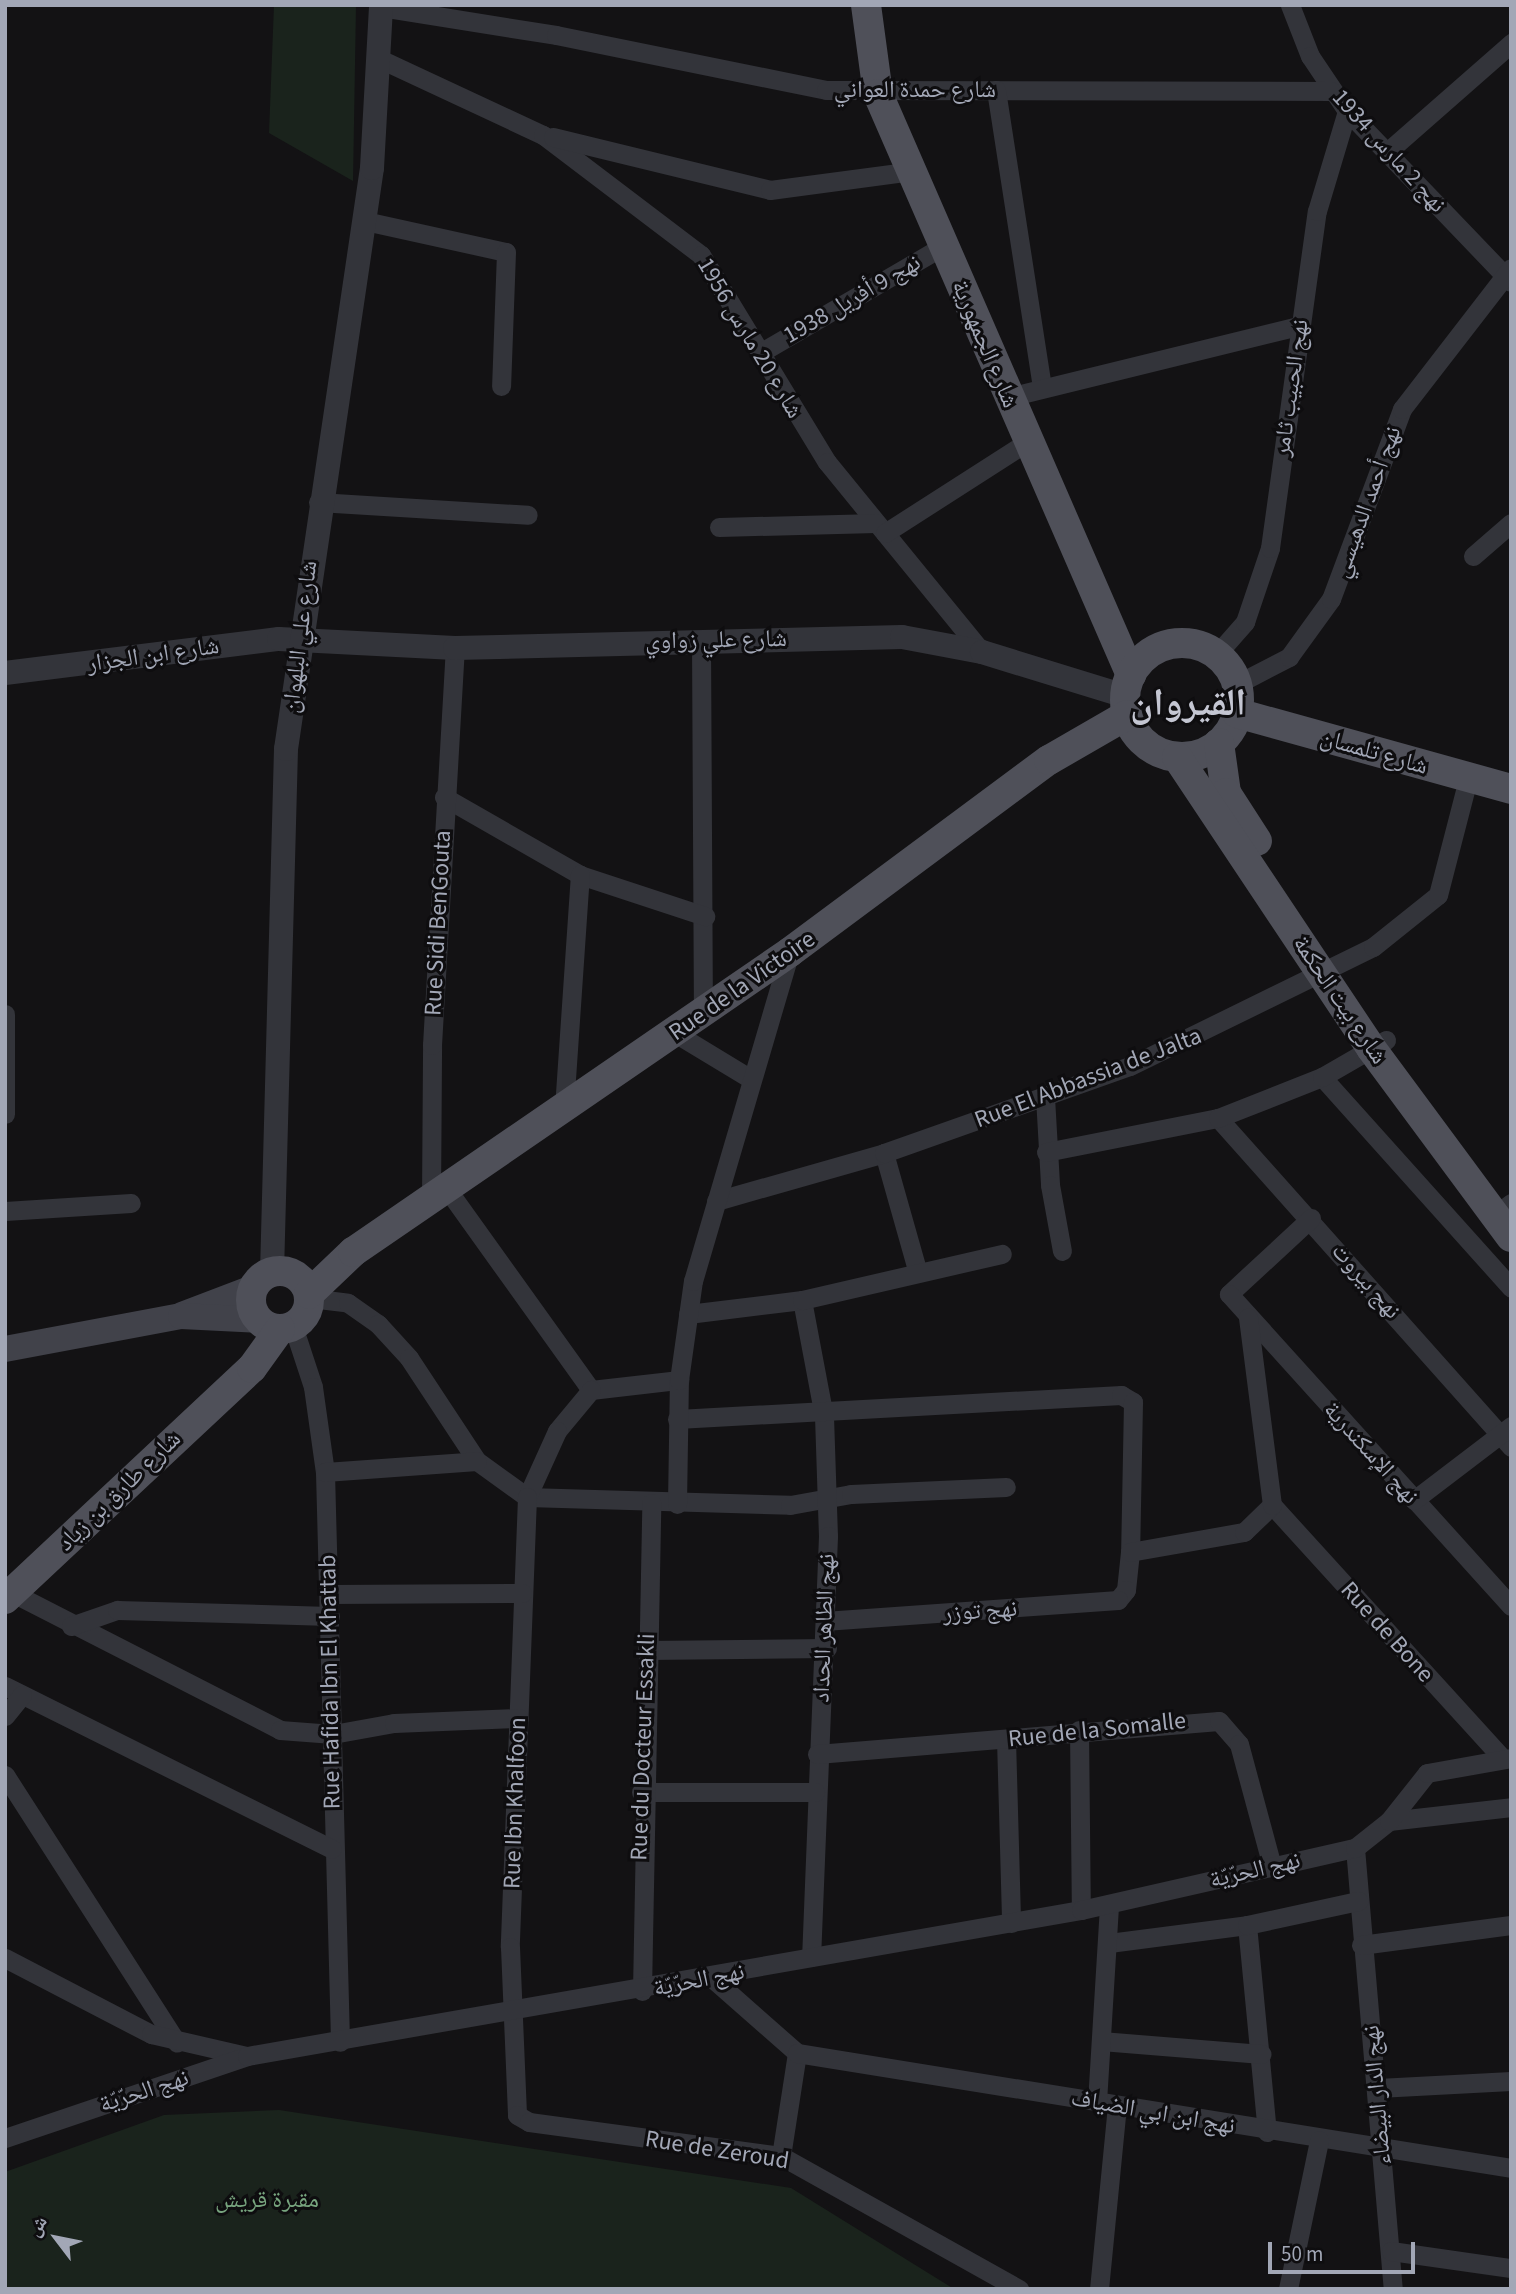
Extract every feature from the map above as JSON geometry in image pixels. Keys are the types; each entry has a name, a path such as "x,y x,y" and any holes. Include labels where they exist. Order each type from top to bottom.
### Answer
{"main road":[{"name":"شارع الجمهورية","path":"866,5 878,94 1009,397 1127,695"},
{"path":"1169,644 1202,646 1217,654 1237,698 1219,743 1177,757 1146,744 1127,695 1140,661 1169,644"},
{"name":"Rue de la Victoire","path":"274,1325 288,1285 353,1252 675,1033 790,952 1049,760 1127,695"},
{"name":"شارع تلمسان","path":"1237,698 1468,779 1508,784"},
{"name":"شارع بيت الحكمة","path":"1219,743 1226,793 1378,1044 1511,1237"},
{"name":"شارع بيت الحكمة","path":"1177,757 1329,967"},
{"name":"شارع بيت الحكمة","path":"1378,1044 1510,1207"},
{"path":"5,1349 181,1316 288,1285"},
{"path":"274,1325 252,1304 288,1285"},
{"path":"181,1316 274,1325"},
{"name":"شارع طارق بن زياد","path":"8,1594 266,1352 274,1325"}],"street":[{"name":"نهج 2 مارس 1934","path":"1290,5 1331,92 1386,153 1509,275"},
{"name":"شارع حمدة العواني","path":"381,6 878,94 996,90 1331,92"},
{"name":"شارع علي البلهوان","path":"288,1285 282,819 300,640 318,502 365,221 380,59 381,6"},
{"path":"1386,153 1511,43"},
{"name":"شارع 20 مارس 1956","path":"380,59 543,135 701,255 827,462 982,652"},
{"path":"996,90 1042,388"},
{"name":"نهج الحبيب ثامر","path":"1217,654 1245,622 1270,548 1317,211 1348,111"},
{"path":"543,135 770,190 912,171"},
{"path":"365,221 506,252 501,386"},
{"name":"نهج 9 أفريل 1938","path":"760,353 943,246"},
{"name":"نهج أحمد الدهيسي","path":"1237,698 1289,657 1331,599 1402,409 1509,275"},
{"path":"1009,397 1299,326"},
{"path":"719,527 880,528 1027,442"},
{"path":"318,502 528,514"},
{"path":"1473,556 1511,523"},
{"name":"شارع علي زواوي","path":"300,640 455,648 902,637 982,652 1127,695"},
{"name":"شارع ابن الجزار","path":"5,673 300,640"},
{"path":"701,641 705,916 703,1012"},
{"name":"Rue Sidi BenGouta","path":"439,1194 444,797 455,648"},
{"name":"Rue El Abbassia de Jalta","path":"716,1201 884,1153 1045,1097 1195,1039 1403,927 1437,895 1468,779"},
{"path":"444,797 580,875 705,916"},
{"path":"564,1108 580,875"},
{"path":"677,1504 679,1380 688,1314 716,1201 790,952"},
{"path":"5,1014 5,1114"},
{"path":"675,1033 751,1079"},
{"path":"1046,1152 1219,1118 1322,1077 1378,1044"},
{"path":"1322,1077 1511,1289"},
{"path":"1045,1097 1046,1152 1062,1251"},
{"name":"نهج بيروت","path":"1219,1118 1507,1436"},
{"path":"884,1153 917,1270"},
{"path":"439,1194 591,1390"},
{"path":"5,1211 131,1203"},
{"name":"نهج الإسكندرية","path":"1311,1218 1233,1286 1232,1299 1511,1606"},
{"path":"688,1314 802,1300 917,1270 1002,1254"},
{"path":"288,1285 348,1303 391,1337 477,1461 527,1496 677,1504 827,1499 1006,1488"},
{"name":"نهج الطاهر الحداد","path":"802,1300 824,1416 827,1499 828,1621 815,1792 811,1957"},
{"path":"677,1419 824,1416 1129,1397 1137,1408 1130,1552 1244,1532 1272,1505 1248,1318"},
{"name":"Rue Hafida Ibn El Khattab","path":"274,1325 313,1387 325,1472 333,1734 332,1849 340,2042"},
{"path":"527,1496 557,1431 591,1390 679,1380"},
{"path":"1414,1500 1507,1436"},
{"path":"325,1472 477,1461"},
{"name":"Rue Ibn Khalfoon","path":"517,2109 513,2013 527,1496"},
{"name":"Rue du Docteur Essakli","path":"642,1991 641,1791 648,1650 651,1503"},
{"name":"Rue de Bone","path":"1272,1505 1506,1758"},
{"name":"نهج توزر","path":"828,1621 1110,1603 1126,1590 1130,1552"},
{"path":"330,1594 523,1593"},
{"path":"8,1594 260,1722 295,1734 333,1734 394,1723 519,1718"},
{"path":"71,1626 117,1610 330,1616"},
{"path":"648,1650 827,1648"},
{"path":"5,1716 13,1690 332,1849"},
{"name":"Rue de la Somalle","path":"817,1754 1205,1720 1226,1725 1239,1744 1272,1866"},
{"path":"1079,1730 1082,1910"},
{"path":"1006,1739 1011,1923"},
{"path":"1390,1821 1427,1773 1506,1758"},
{"path":"5,1776 177,2043"},
{"path":"641,1791 815,1792"},
{"path":"1390,1821 1511,1807"},
{"name":"نهج الحرّيّة","path":"5,2138 247,2056 642,1991 811,1957 1082,1910 1354,1848 1390,1821"},
{"name":"نهج الدار البيضاء","path":"1354,1848 1361,1945 1378,2088 1393,2289"},
{"path":"1109,1942 1247,1925 1357,1901"},
{"path":"1097,2102 1109,1942 1109,1904"},
{"path":"1247,1925 1267,2132"},
{"path":"1361,1945 1511,1925"},
{"path":"5,1958 177,2043 247,2056"},
{"path":"712,1978 797,2053 781,2156"},
{"path":"1101,2041 1261,2054"},
{"name":"نهج ابن ابي الضياف","path":"797,2053 1267,2132 1511,2168"},
{"path":"1378,2088 1511,2081"},
{"path":"1100,2289 1117,2105"},
{"name":"Rue de Zeroud","path":"517,2109 519,2119 528,2122 781,2156 1019,2289"},
{"path":"1288,2289 1319,2140"},
{"path":"1391,2251 1511,2268"}],"green space":[{"path":"274,5 356,5 353,181 269,133"},
{"name":"مقبرة قريش","path":"279,2110 791,2188 954,2289 5,2289 5,2172 164,2115"}],"district":[{"name":"القيروان","path":"1188,704"}]}
